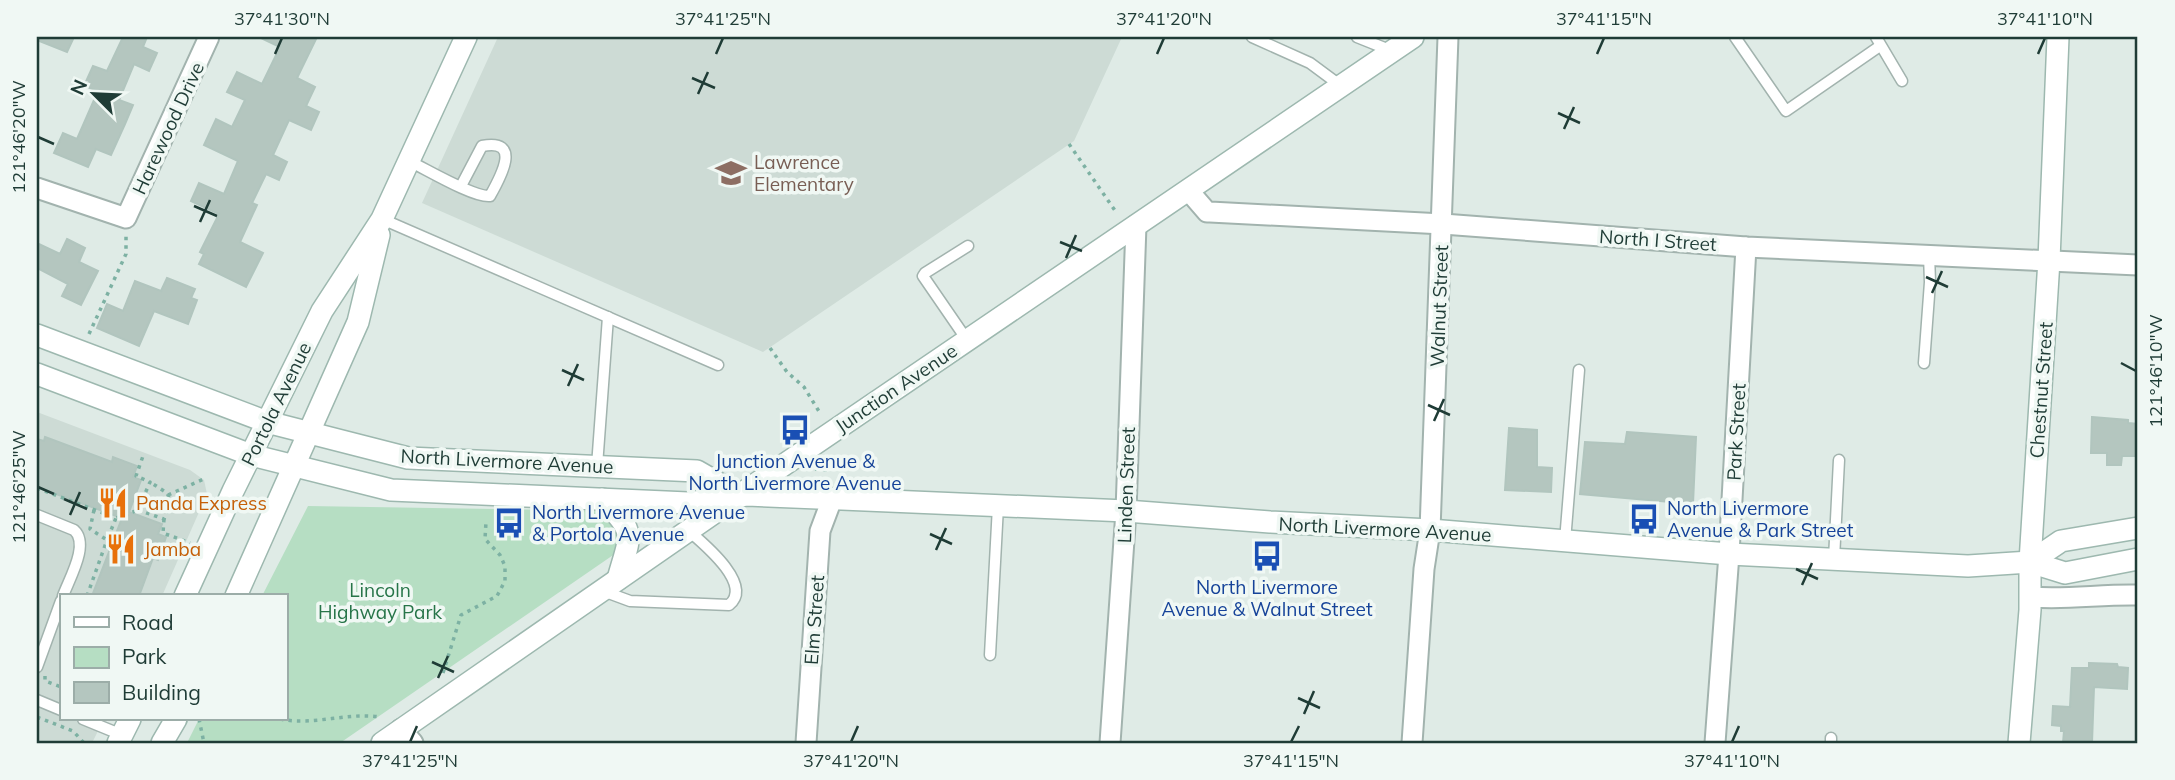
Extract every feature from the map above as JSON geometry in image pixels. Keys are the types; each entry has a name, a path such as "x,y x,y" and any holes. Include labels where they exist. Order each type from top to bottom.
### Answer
{"main road":[{"name":"Portola Avenue","path":"187,594 322,311 382,219 466,37"},
{"name":"Junction Avenue","path":"394,740 739,495 1413,37"},
{"name":"Chestnut Street","path":"2019,743 2031,597 2030,562 2049,260 2058,37"},
{"name":"Portola Avenue","path":"237,594 358,322 382,219"},
{"name":"North Livermore Avenue","path":"37,335 267,422 408,458 697,471 739,495"},
{"name":"North Livermore Avenue","path":"37,374 251,455 391,490 688,503 739,495 1126,511 1430,530 1730,554 1968,566 2030,562 2065,573 2138,559"},
{"path":"602,499 622,519 628,530 628,542 610,585"},
{"path":"2030,562 2061,541 2138,528"},
{"path":"162,743 175,720"}],"street":[{"name":"Harewood Drive","path":"126,218 209,37"},
{"name":"Walnut Street","path":"1412,743 1424,569 1430,530 1448,37"},
{"path":"37,188 126,218"},
{"name":"North I Street","path":"1188,190 1207,212 1443,224 1746,247 2138,265"},
{"name":"Linden Street","path":"1110,743 1126,511 1136,226"},
{"name":"Park Street","path":"1716,743 1730,554 1746,247"},
{"name":"Elm Street","path":"806,743 820,531 832,499"},
{"path":"2031,597 2060,600 2119,594 2138,595"}],"lane":[{"path":"1252,37 1310,63 1341,86"},
{"path":"1357,37 1392,51"},
{"path":"1735,37 1786,111 1878,41 1902,81"},
{"path":"409,161 461,187 485,197 490,196 506,161 505,152 492,144 482,146 461,187"},
{"path":"382,219 718,365"},
{"path":"967,340 923,276 968,246"},
{"path":"1924,363 1930,282 1929,255"},
{"path":"597,467 608,317"},
{"path":"1565,541 1579,370"},
{"path":"1834,559 1839,460"},
{"path":"990,655 998,506"},
{"path":"37,515 79,534 82,547 64,594"},
{"path":"610,585 630,601 729,605 737,591 736,583 708,547 689,531"},
{"path":"37,667 60,604"},
{"path":"37,700 60,710"},
{"path":"86,720 125,735"}],"path":[{"path":"1069,144 1116,212"},
{"path":"81,352 126,254 126,218"},
{"path":"770,348 787,372 804,387 820,412"},
{"path":"144,456 136,476 150,482 168,495 172,502 164,519 163,533 190,543"},
{"path":"815,469 832,470"},
{"path":"168,495 206,478"},
{"path":"138,510 150,482"},
{"path":"37,488 116,518 138,510 164,519"},
{"path":"94,510 90,529 107,540"},
{"path":"89,594 116,518"},
{"path":"443,673 461,615 497,596 505,581 505,566 500,555 485,539 486,522"},
{"path":"284,720 293,722 365,715 380,717"},
{"path":"37,717 73,731 84,743"},
{"path":"199,720 204,743"}],"shaded area":[{"name":"Lawrence Elementary","path":"498,37 1122,37 1074,141 763,352 422,203"},
{"path":"37,412 190,470 204,480 207,494 163,594 60,594 60,720 104,720 92,743 37,743"}],"green space":[{"name":"Lincoln Highway Park","path":"308,506 620,511 635,540 340,743 187,743 198,720 287,720 287,594 263,594"}],"building":[{"path":"37,37 74,37 67,52 37,40"},
{"path":"123,37 147,37 143,47 157,53 149,71 134,64 119,100 133,105 111,155 96,149 88,167 54,153 63,133 77,139 98,91 84,86 93,66 107,71"},
{"path":"259,37 317,37 297,78 315,87 306,106 319,112 311,130 289,120 273,155 287,162 279,180 266,174 252,203 257,205 240,242 263,253 246,287 199,264 204,254 200,252 219,214 191,201 199,183 224,194 238,161 204,145 216,119 232,127 245,100 227,92 237,72 262,84 280,47"},
{"path":"67,239 85,248 79,262 98,271 81,305 62,296 68,284 37,268 37,243 60,254"},
{"path":"167,278 195,289 191,298 197,300 188,324 154,311 139,346 97,328 107,304 123,311 135,281 161,291"},
{"path":"2092,417 2128,420 2128,423 2138,424 2138,456 2122,456 2121,465 2107,465 2107,453 2091,453"},
{"path":"1509,428 1537,430 1537,467 1552,468 1551,492 1505,490"},
{"path":"1627,432 1696,437 1693,504 1580,494 1585,442 1625,444"},
{"path":"45,437 112,462 113,457 137,466 133,477 141,480 129,512 162,524 158,534 166,537 158,560 153,558 140,594 93,594 122,518 37,487 37,439 44,441"},
{"path":"2089,663 2117,664 2118,667 2128,668 2127,689 2094,687 2092,743 2063,743 2064,731 2061,731 2061,726 2052,725 2053,706 2070,707 2072,668 2089,668"}],"place":[{"name":"Lawrence Elementary","path":"731,173"},
{"name":"Junction Avenue & North Livermore Avenue","path":"795,430"},
{"name":"Panda Express","path":"113,503"},
{"name":"North Livermore Avenue & Park Street","path":"1644,519"},
{"name":"North Livermore Avenue & Portola Avenue","path":"509,523"},
{"name":"Jamba","path":"121,549"},
{"name":"North Livermore Avenue & Walnut Street","path":"1267,556"}]}
